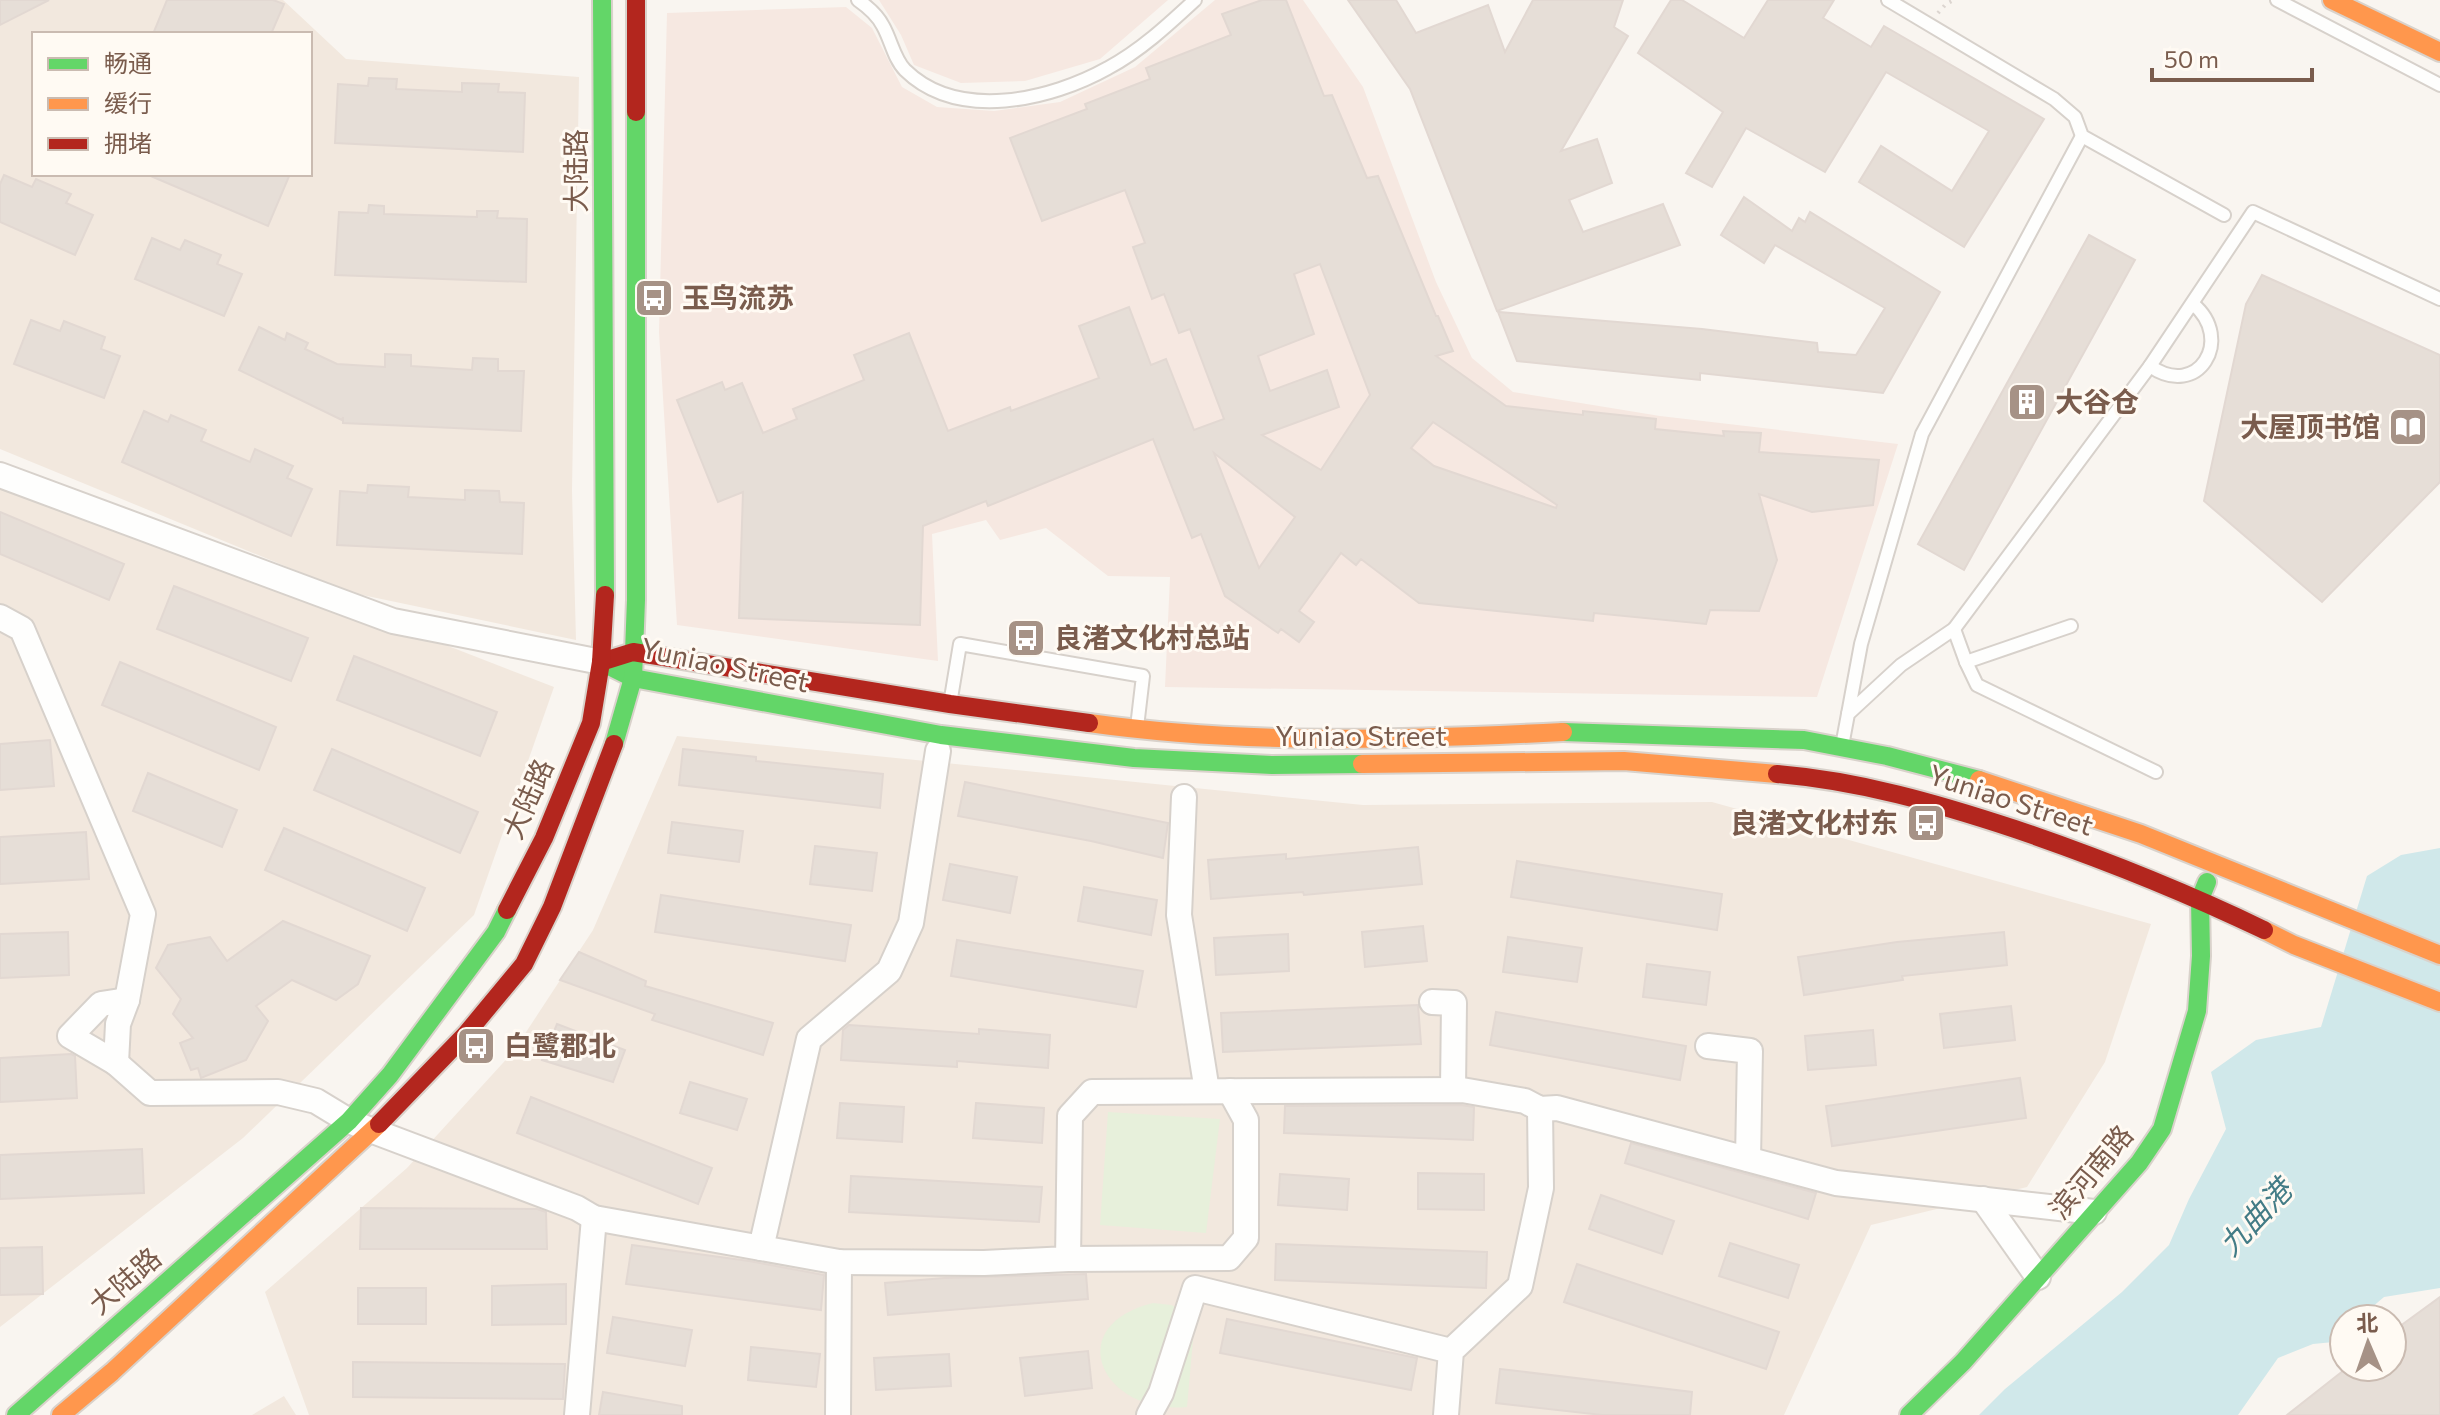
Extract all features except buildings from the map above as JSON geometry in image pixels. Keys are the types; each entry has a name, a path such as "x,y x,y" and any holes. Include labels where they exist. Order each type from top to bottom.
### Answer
{"main road":[{"name":"大陆路","path":"16,1415 349,1121 390,1075 496,932 544,838 591,723 601,662 605,605 602,0"},
{"name":"大陆路","path":"61,1415 112,1372 373,1131 466,1034 524,964 552,907 607,764 633,678 636,600 636,0"},
{"path":"2332,0 2440,52"},
{"name":"Yuniao Street","path":"601,662 633,652 950,704 1137,730 1296,739 1420,739 1578,731 1719,734 1804,740 1838,764 1927,800 2098,857 2200,899 2294,945 2440,1002"},
{"name":"Yuniao Street","path":"601,662 633,678 941,735 1134,758 1272,765 1624,761 1705,766 1838,764 2011,789 2141,834 2440,955"},
{"name":"滨河南路","path":"1909,1415 1963,1362 2139,1163 2162,1129 2197,1011 2201,956 2200,899 2214,864"}],"street":[{"path":"0,475 393,621 601,662"},
{"path":"0,617 22,629 143,914 127,1000 118,1024 116,1063"},
{"path":"761,1248 809,1039 889,971 911,923 938,751"},
{"path":"127,1000 101,1004 70,1036 116,1063 150,1093 278,1092 316,1101 349,1121 577,1208 594,1218 839,1262 984,1263 1229,1258 1246,1238 1246,1120 1218,1091 1179,915 1184,797"},
{"path":"1432,1002 1454,1003 1453,1090"},
{"path":"1708,1046 1750,1051 1748,1159"},
{"path":"1068,1259 1070,1116 1092,1092 1453,1090 1525,1101 1540,1109 1557,1108 1836,1183 2094,1212"},
{"path":"1446,1415 1451,1351 1520,1286 1541,1188 1540,1109"},
{"path":"1983,1199 2038,1277"},
{"path":"577,1415 594,1218"},
{"path":"838,1415 839,1262"},
{"path":"1149,1415 1161,1393 1195,1288 1451,1351"}],"lane":[{"path":"858,0 882,24 904,70 933,90 960,100 1036,95 1070,86 1109,68 1144,44 1195,0"},
{"path":"1888,0 2054,99 2075,117 2082,136 2224,215"},
{"path":"2277,0 2440,85"},
{"path":"1838,764 1861,644 1922,434 2082,136"},
{"path":"1848,714 1901,665 1954,629 2150,366 2253,212 2440,299"},
{"path":"2150,366 2170,376 2181,376 2200,369 2208,357 2211,334 2203,313 2193,304"},
{"path":"1966,662 2071,626"},
{"path":"1954,629 1977,685 2156,772"},
{"path":"950,704 960,644 1143,676 1134,758"}],"shaded area":[{"path":"0,0 283,0 346,59 579,77 572,491 576,640 348,592 0,449"},
{"path":"879,0 1168,0 1100,59 1025,81 961,83 914,65 901,35"},
{"path":"1215,0 1303,0 1363,87 1436,282 1472,358 1513,392 1660,416 1898,444 1817,697 1165,687 1170,577 1108,576 1046,528 1000,540 986,520 932,534 938,661 677,625 659,332 667,13 846,7 872,28 902,87 937,107 994,111 1060,102 1135,67"},
{"path":"0,472 554,687 474,915 243,1138 0,1327"},
{"path":"677,736 1363,805 1712,802 2151,924 2105,1062 2027,1187 1871,1225 1784,1415 309,1415 265,1292 407,1168 513,1052 593,930"},
{"path":"284,1396 296,1415 252,1415"}],"green space":[{"path":"1108,1112 1220,1119 1206,1233 1100,1225"},
{"path":"1153,1303 1171,1305 1188,1312 1193,1340 1187,1407 1157,1406 1133,1397 1114,1384 1103,1367 1100,1348 1107,1330 1124,1314"}],"water":[{"name":"九曲港","path":"2440,848 2440,1288 2384,1297 2377,1303 2328,1303 2328,1343 2313,1344 2278,1358 2238,1415 1979,1415 2005,1389 2122,1292 2169,1245 2226,1129 2211,1072 2256,1040 2321,1027 2367,876 2401,855"}],"traffic: fast":[{"path":"602,0 605,595"},
{"path":"614,744 633,678 636,600 636,112"},
{"path":"601,662 633,678 941,735 1134,758 1272,765 1362,764"},
{"path":"1563,732 1804,740 1887,756 1979,780"},
{"path":"1909,1415 1963,1362 2139,1163 2162,1129 2197,1011 2201,956 2200,899 2207,882"},
{"path":"16,1415 349,1121 390,1075 496,932 507,910"}],"traffic: slow":[{"path":"2332,0 2440,52"},
{"path":"1089,723 1266,738 1444,737 1563,732"},
{"path":"1362,764 1624,761 1777,774"},
{"path":"1979,780 2141,834 2440,955"},
{"path":"2264,930 2294,945 2440,1002"},
{"path":"61,1415 112,1372 379,1124"}],"traffic: jam":[{"path":"636,0 636,112"},
{"path":"507,910 544,838 591,723 601,662 605,595"},
{"path":"601,662 633,652 950,704 1089,723"},
{"path":"379,1124 466,1034 524,964 552,907 614,744"},
{"path":"1777,774 1868,788 1985,819 2141,876 2264,930"}],"place":[{"name":"玉鸟流苏","path":"654,298"},
{"name":"大谷仓","path":"2027,402"},
{"name":"大屋顶书馆","path":"2408,427"},
{"name":"良渚文化村总站","path":"1026,638"},
{"name":"良渚文化村东","path":"1926,823"},
{"name":"白鹭郡北","path":"476,1046"}]}
